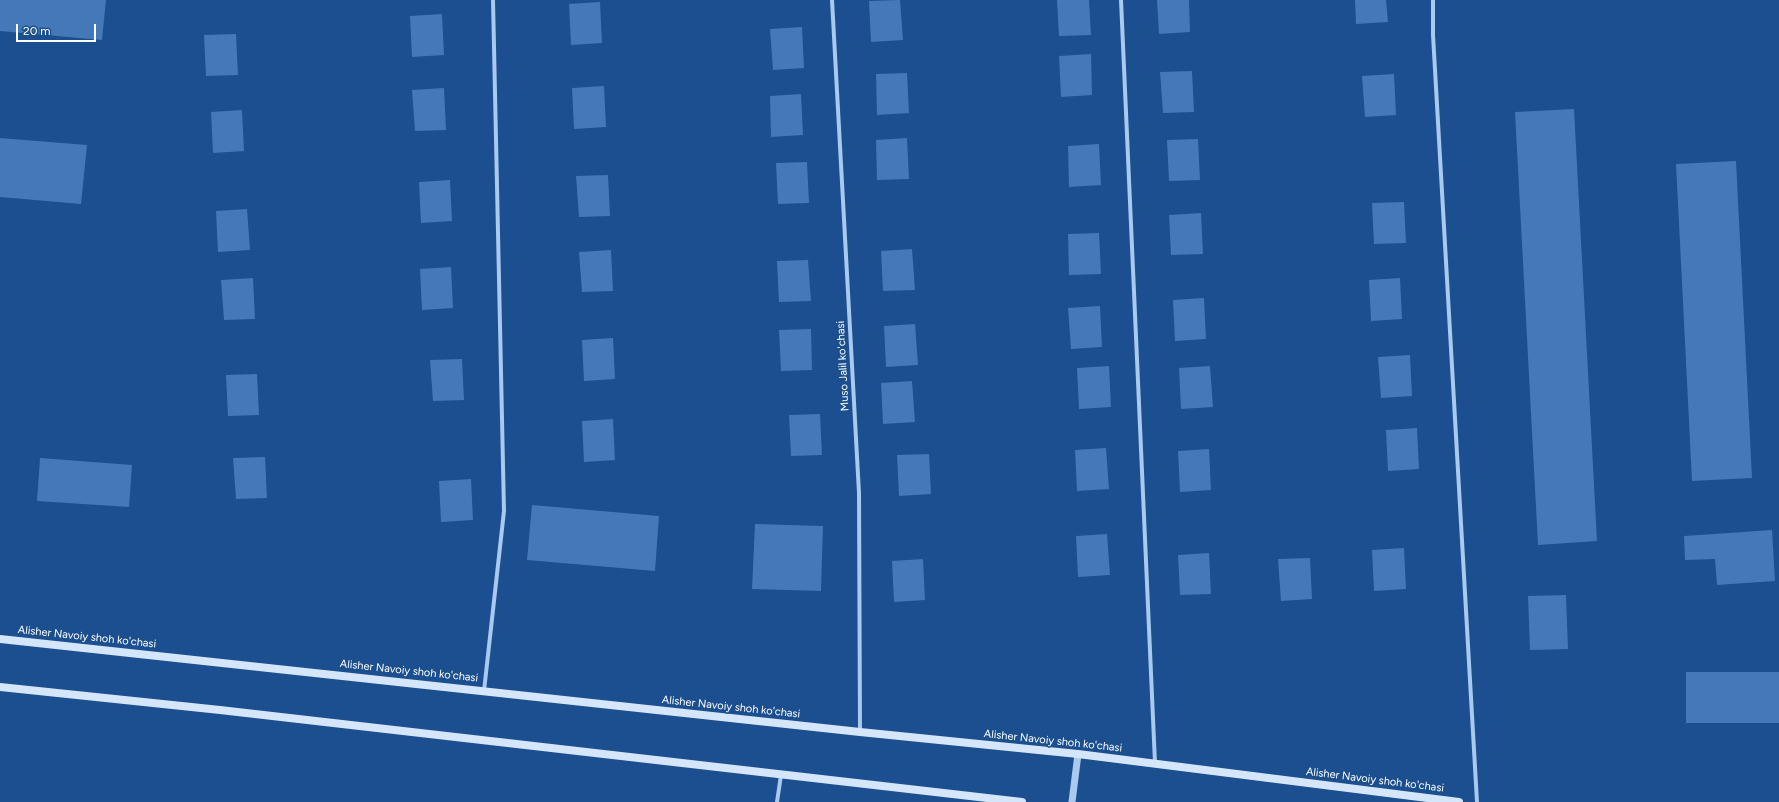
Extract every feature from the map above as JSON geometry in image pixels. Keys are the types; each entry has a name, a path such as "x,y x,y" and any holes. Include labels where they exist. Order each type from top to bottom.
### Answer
{"main road":[{"name":"Alisher Navoiy shoh ko'chasi","path":"0,639 484,690 860,732 1078,754 1460,802"},
{"path":"0,688 220,710 1022,802"}],"street":[{"path":"484,690 504,511 493,0"},
{"name":"Muso Jalil ko'chasi","path":"832,0 859,493 860,732"},
{"path":"1121,0 1155,763"},
{"path":"1433,0 1434,43 1477,802"},
{"path":"1072,802 1078,754"},
{"path":"777,802 781,775"}],"building":[{"path":"0,0 106,0 102,40 0,31"},
{"path":"900,0 903,40 871,42 869,1"},
{"path":"1057,0 1089,0 1091,35 1059,36"},
{"path":"1157,0 1189,0 1190,32 1159,34"},
{"path":"1355,0 1386,0 1388,22 1356,24"},
{"path":"600,2 602,43 571,45 569,4"},
{"path":"442,14 444,55 412,57 410,16"},
{"path":"802,27 804,68 773,70 770,29"},
{"path":"236,34 238,75 206,76 204,35"},
{"path":"1091,54 1092,95 1061,97 1059,56"},
{"path":"1192,71 1194,112 1163,113 1160,72"},
{"path":"907,73 909,113 877,115 876,74"},
{"path":"1394,74 1396,115 1365,117 1362,76"},
{"path":"604,86 606,127 574,129 572,88"},
{"path":"444,88 446,130 415,131 412,90"},
{"path":"801,94 803,135 771,137 770,96"},
{"path":"1574,109 1597,541 1538,545 1515,112"},
{"path":"242,110 244,151 213,153 211,112"},
{"path":"0,138 87,145 81,204 0,197"},
{"path":"907,138 909,179 877,180 876,140"},
{"path":"1198,139 1200,180 1169,181 1167,140"},
{"path":"1099,144 1101,185 1069,187 1068,146"},
{"path":"1736,161 1752,478 1692,481 1676,164"},
{"path":"807,162 809,203 778,204 776,163"},
{"path":"608,175 610,216 579,217 576,176"},
{"path":"450,180 452,221 421,223 419,182"},
{"path":"1404,202 1406,243 1374,244 1372,203"},
{"path":"247,209 250,250 218,252 216,211"},
{"path":"1201,213 1203,254 1171,255 1169,215"},
{"path":"1099,233 1101,274 1069,275 1068,234"},
{"path":"912,249 915,290 883,291 881,251"},
{"path":"611,250 613,291 582,292 579,252"},
{"path":"808,260 811,301 779,302 777,261"},
{"path":"451,267 453,308 422,310 420,269"},
{"path":"253,278 255,319 224,320 221,280"},
{"path":"1400,278 1402,319 1371,321 1369,280"},
{"path":"1204,298 1206,339 1175,341 1173,300"},
{"path":"1100,306 1102,347 1071,349 1068,308"},
{"path":"915,324 918,365 886,367 884,326"},
{"path":"811,329 812,370 781,371 779,330"},
{"path":"613,338 615,379 584,381 582,340"},
{"path":"1410,355 1412,396 1381,398 1378,357"},
{"path":"462,359 464,400 433,401 430,360"},
{"path":"1109,366 1111,407 1079,409 1077,368"},
{"path":"1210,366 1213,407 1181,409 1179,368"},
{"path":"257,374 259,415 228,416 226,375"},
{"path":"912,381 915,422 883,424 881,383"},
{"path":"820,414 822,455 791,456 789,415"},
{"path":"613,419 615,460 584,462 582,421"},
{"path":"1417,428 1419,469 1388,471 1386,430"},
{"path":"1106,448 1109,489 1077,491 1075,450"},
{"path":"1209,449 1211,490 1180,492 1178,451"},
{"path":"929,454 931,494 899,496 897,455"},
{"path":"265,457 267,498 236,499 233,458"},
{"path":"40,458 132,465 129,507 37,501"},
{"path":"471,479 473,520 441,522 439,481"},
{"path":"532,505 659,516 655,571 527,560"},
{"path":"755,524 823,526 821,591 752,589"},
{"path":"1772,530 1775,581 1717,585 1715,559 1685,560 1684,536"},
{"path":"1107,534 1110,575 1078,577 1076,536"},
{"path":"1404,548 1406,589 1374,591 1372,550"},
{"path":"1209,553 1211,594 1180,595 1178,555"},
{"path":"1310,558 1312,599 1281,601 1278,559"},
{"path":"923,559 925,600 894,602 892,561"},
{"path":"1566,595 1568,649 1530,650 1528,596"},
{"path":"1686,672 1779,672 1779,723 1686,723"}]}
